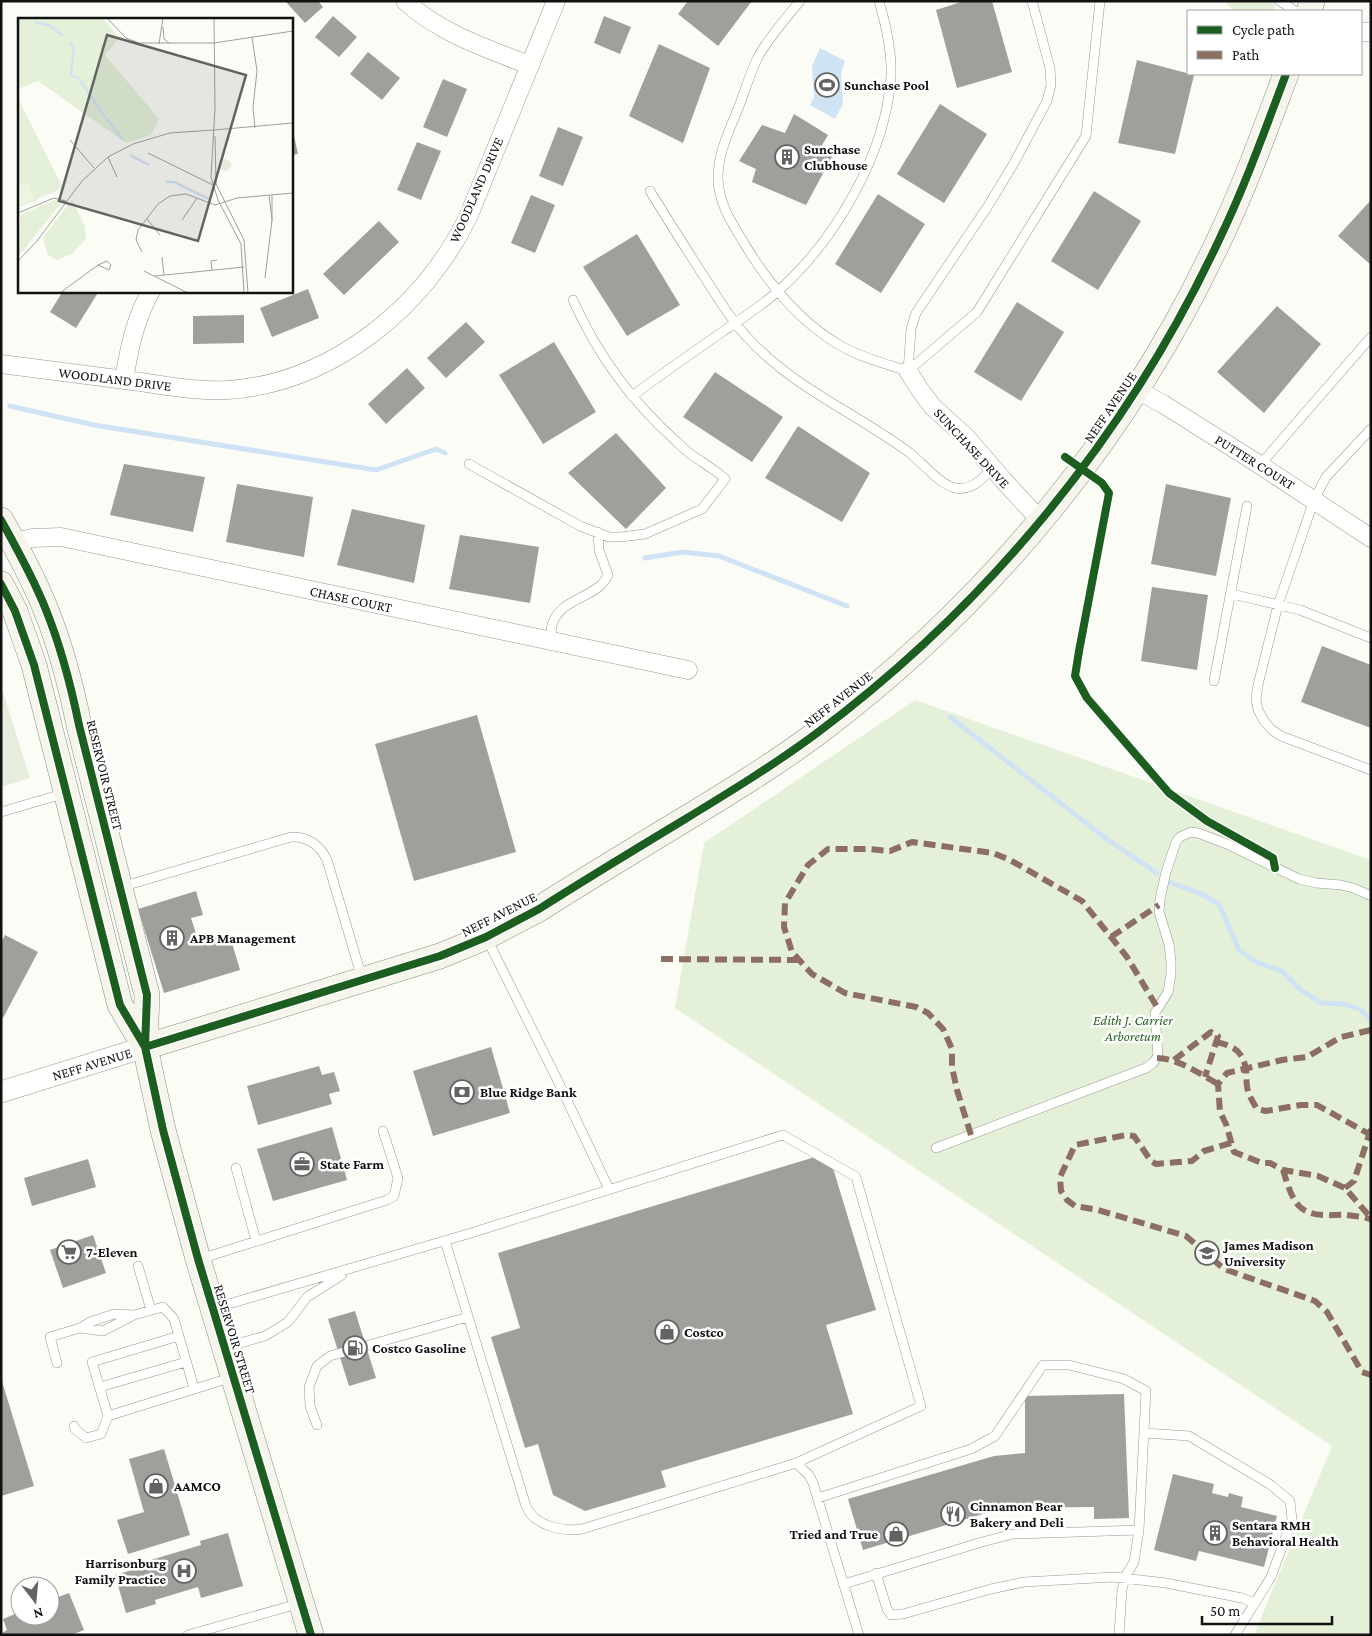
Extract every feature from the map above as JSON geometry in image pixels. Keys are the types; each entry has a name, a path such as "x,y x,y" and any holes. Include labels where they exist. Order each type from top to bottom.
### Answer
{"main road":[{"name":"NEFF AVENUE","path":"146,1047 440,956 486,937 539,909 734,789 816,734 873,689 934,635 985,584 1041,521 1087,461 1137,390 1179,319 1220,240 1250,169 1286,75"},
{"name":"RESERVOIR STREET","path":"1,520 14,542 46,609 64,661 147,996 146,1047 163,1130 212,1308 310,1635"},
{"name":"RESERVOIR STREET","path":"1,584 15,611 34,665 120,1004 146,1047"}],"street":[{"path":"405,1 435,25 468,41 529,65"},
{"name":"WOODLAND DRIVE","path":"1,364 208,390 248,387 289,377 340,354 375,331 398,312 421,289 438,268 456,239 469,215 556,1"},
{"path":"124,380 129,350 137,321 151,292"},
{"name":"SUNCHASE DRIVE","path":"908,371 930,402 966,437 1041,521"},
{"name":"PUTTER COURT","path":"1137,390 1260,465 1371,538"},
{"name":"CHASE COURT","path":"14,542 32,538 61,537 688,670"},
{"name":"NEFF AVENUE","path":"1,1092 146,1047"}],"lane":[{"path":"800,1 758,58 723,146 718,164 719,187 726,212 755,261 777,291 808,322 851,352 908,371"},
{"path":"632,396 777,291 808,262 834,228 857,188 875,146 886,107 891,69 889,43 879,1"},
{"path":"908,371 911,329 916,313 988,206 1018,156 1047,101 1051,85 1050,68 1032,1"},
{"path":"908,371 976,312 1086,136 1100,1"},
{"path":"1280,1 1294,10"},
{"path":"650,191 735,323 761,351 796,380 901,446 946,485 959,489 968,488 978,483 993,468"},
{"path":"469,464 580,526 610,537 645,534 702,509 725,479 716,469 702,462 676,441 632,396 596,345 573,300"},
{"path":"1260,465 1371,337"},
{"path":"1371,429 1326,477 1314,500 1278,605 1256,699 1258,710 1264,721 1281,736 1371,770"},
{"path":"1214,681 1232,594 1247,506"},
{"path":"551,641 552,625 556,616 574,600 603,584 608,575 599,550 598,532"},
{"path":"1232,594 1300,610 1371,638"},
{"path":"1,812 66,793"},
{"path":"936,1148 1146,1068 1155,1061 1158,1056 1154,1013 1168,992 1171,974 1170,948 1160,912 1160,899 1164,877 1176,842 1183,835 1191,832 1198,833 1227,844 1299,879 1316,883 1347,886 1371,896"},
{"path":"120,887 291,837 310,840 319,847 327,860 362,981"},
{"path":"486,937 609,1190"},
{"path":"198,1259 394,1196 398,1178 383,1131"},
{"path":"212,1308 445,1241 783,1135 856,1177 921,1406 796,1463 582,1529 567,1530 548,1525 532,1514 526,1506 445,1241"},
{"path":"236,1168 256,1241"},
{"path":"138,1266 151,1310"},
{"path":"224,1348 264,1336 288,1322 307,1297 357,1266"},
{"path":"57,1363 50,1337 80,1328 90,1322 114,1314 134,1315 162,1307 174,1319 194,1388"},
{"path":"317,1425 310,1406 309,1387 317,1366 330,1356 468,1317"},
{"path":"74,1426 86,1438 101,1434 108,1416 92,1362 179,1336"},
{"path":"100,1387 186,1362"},
{"path":"818,1498 971,1449 995,1436 1043,1365 1069,1365 1124,1379 1146,1390 1139,1530 1134,1562 1125,1578 1122,1590 1119,1635"},
{"path":"108,1416 233,1377"},
{"path":"1145,1433 1189,1436 1271,1485 1290,1501 1292,1520 1271,1577 1235,1635"},
{"path":"796,1463 809,1475 818,1498 859,1635"},
{"path":"844,1584 1014,1534 1139,1530"},
{"path":"876,1574 887,1609 891,1615 903,1614 991,1589 1024,1582 1125,1578 1166,1583 1242,1598 1254,1603"},
{"path":"188,1635 301,1603"}],"green space":[{"path":"1225,1 1277,1 1273,10 1232,10"},
{"path":"3,692 30,778 1,787 1,693"},
{"name":"Edith J. Carrier Arboretum","path":"915,700 1371,860 1371,1635 1254,1635 1332,1446 675,1008 704,843"}],"water":[{"name":"Sunchase Pool","path":"820,48 845,61 841,72 843,104 835,119 810,105 814,97 812,66"}],"building":[{"path":"287,1 318,1 323,7 305,23"},
{"path":"688,1 752,1 718,46 678,14"},
{"path":"964,1 992,1 1012,72 957,88 936,10"},
{"path":"333,16 357,37 339,57 315,37"},
{"path":"604,16 631,27 620,54 594,43"},
{"path":"659,44 710,68 683,143 629,116"},
{"path":"368,52 400,78 382,100 350,74"},
{"path":"1137,60 1187,73 1187,75 1194,75 1175,154 1118,143"},
{"path":"443,79 467,89 447,137 423,127"},
{"path":"940,104 987,134 944,203 897,174"},
{"name":"Sunchase Clubhouse","path":"794,114 828,135 821,147 834,153 806,205 752,182 756,169 739,161 762,125 785,133"},
{"path":"292,127 298,154 292,155"},
{"path":"558,127 583,137 563,186 539,176"},
{"path":"417,142 441,151 421,200 397,190"},
{"path":"1094,191 1141,221 1098,290 1051,261"},
{"path":"878,194 925,224 881,293 835,264"},
{"path":"531,195 555,205 535,253 511,243"},
{"path":"1371,200 1371,265 1338,236"},
{"path":"379,221 399,242 344,295 323,274"},
{"path":"637,234 680,305 627,336 583,267"},
{"path":"308,289 319,318 272,337 260,308"},
{"path":"62,292 98,292 76,328 50,312"},
{"path":"1017,302 1064,332 1021,401 974,372"},
{"path":"1277,306 1321,344 1264,413 1217,372"},
{"path":"244,315 244,343 193,344 193,316"},
{"path":"466,322 485,342 446,378 427,358"},
{"path":"554,342 596,412 543,444 499,375"},
{"path":"407,368 425,388 386,424 368,404"},
{"path":"715,372 783,417 752,462 683,417"},
{"path":"798,426 870,473 842,522 765,478"},
{"path":"616,433 666,488 626,529 568,473"},
{"path":"124,464 205,477 193,532 110,515"},
{"path":"237,484 313,497 304,557 226,542"},
{"path":"1166,484 1231,498 1216,576 1151,564"},
{"path":"352,509 425,525 414,583 337,565"},
{"path":"460,535 539,547 530,603 449,589"},
{"path":"1152,587 1208,595 1197,670 1141,661"},
{"path":"1322,646 1371,665 1371,728 1301,702"},
{"path":"477,715 516,852 414,881 375,744"},
{"name":"APB Management","path":"196,891 203,915 191,918 199,943 229,933 240,970 164,993 138,909"},
{"path":"5,935 38,952 3,1018 1,1017 1,943"},
{"name":"Blue Ridge Bank","path":"491,1047 510,1113 433,1136 413,1071"},
{"path":"319,1066 322,1075 334,1072 340,1091 329,1094 332,1104 258,1125 247,1086"},
{"name":"State Farm","path":"332,1127 347,1180 273,1201 257,1149"},
{"name":"Costco","path":"815,1157 833,1168 876,1310 826,1325 853,1414 661,1471 666,1487 585,1511 553,1495 538,1444 525,1448 491,1337 520,1328 498,1253"},
{"path":"88,1159 96,1187 32,1206 24,1178"},
{"path":"93,1235 106,1273 63,1288 50,1250"},
{"path":"355,1311 376,1378 349,1386 328,1319"},
{"path":"1,1378 34,1486 1,1496"},
{"path":"1124,1394 1129,1518 1094,1519 1094,1507 1003,1508 863,1550 848,1499 994,1456 1025,1453 1025,1396"},
{"name":"AAMCO","path":"164,1449 190,1535 128,1554 117,1520 144,1512 129,1459"},
{"name":"Sentara RMH Behavioral Health","path":"1173,1474 1214,1484 1212,1493 1228,1497 1229,1493 1243,1497 1241,1507 1277,1516 1264,1567 1199,1551 1196,1561 1154,1550"},
{"name":"Harrisonburg Family Practice","path":"228,1533 243,1586 201,1598 198,1587 155,1600 156,1604 126,1613 115,1575 145,1566 144,1562 201,1545 200,1541"},
{"path":"69,1593 84,1630 71,1635 3,1635 2,1633 7,1630 3,1619 10,1616 10,1626 60,1626 60,1596"}],"waterway":[{"path":"10,406 94,425 376,470 436,449 445,453"},
{"path":"645,558 683,552 719,556 847,606"},
{"path":"950,717 1108,840 1157,873"},
{"path":"1169,882 1199,893 1219,904 1239,950 1256,962 1282,971 1301,990 1321,1003 1345,1004 1361,1010 1371,1020"}],"marked path":[{"path":"971,1135 957,1090 952,1067 952,1049 943,1029 928,1013 916,1007 845,993 812,974 792,952 784,927 785,903 808,865 828,849 890,851 912,842 993,853 1010,860 1082,901 1127,957 1157,1007"},
{"path":"1111,937 1159,905"},
{"path":"661,959 799,960"},
{"path":"1371,1030 1341,1037 1307,1057 1282,1060 1227,1073 1218,1084 1220,1112 1226,1124 1234,1152 1262,1163 1270,1163 1283,1170 1318,1176 1345,1188 1371,1218"},
{"path":"1174,1060 1211,1032 1218,1036 1205,1077"},
{"path":"1216,1042 1237,1050 1243,1058 1248,1092 1257,1109 1266,1111 1301,1105 1317,1105 1369,1134"},
{"path":"1157,1058 1181,1064 1218,1084"},
{"path":"1345,1188 1354,1181 1371,1129"},
{"path":"1231,1143 1204,1151 1192,1161 1156,1164 1151,1161 1134,1136 1126,1135 1075,1145 1060,1177 1061,1191 1067,1200 1075,1206 1098,1210 1186,1236 1224,1269 1315,1301 1327,1312 1362,1372 1371,1375"},
{"path":"1283,1170 1293,1198 1304,1210 1322,1215 1347,1215 1371,1219"}],"cycle path":[{"path":"145,1047 440,956 486,937 539,909 751,778 817,733 880,683 940,629 996,572 1048,511 1097,448 1142,381 1183,312 1219,240 1246,179 1286,75"},
{"path":"1065,457 1102,483 1109,493 1075,676 1087,698 1169,793 1207,821 1273,858 1275,868"},
{"path":"1,520 41,598 65,667 147,995 145,1047 163,1130 198,1259 311,1635"},
{"path":"1,584 15,611 34,665 120,1005 145,1047"}],"place":[{"name":"Sunchase Pool","path":"827,85"},
{"name":"Sunchase Clubhouse","path":"787,157"},
{"name":"APB Management","path":"172,938"},
{"name":"Blue Ridge Bank","path":"462,1092"},
{"name":"State Farm","path":"302,1164"},
{"name":"7-Eleven","path":"69,1252"},
{"name":"James Madison University","path":"1207,1253"},
{"name":"Costco","path":"667,1332"},
{"name":"Costco Gasoline","path":"355,1348"},
{"name":"AAMCO","path":"156,1486"},
{"name":"Cinnamon Bear Bakery and Deli","path":"953,1514"},
{"name":"Sentara RMH Behavioral Health","path":"1215,1533"},
{"name":"Tried and True","path":"896,1534"},
{"name":"Harrisonburg Family Practice","path":"184,1571"}]}
